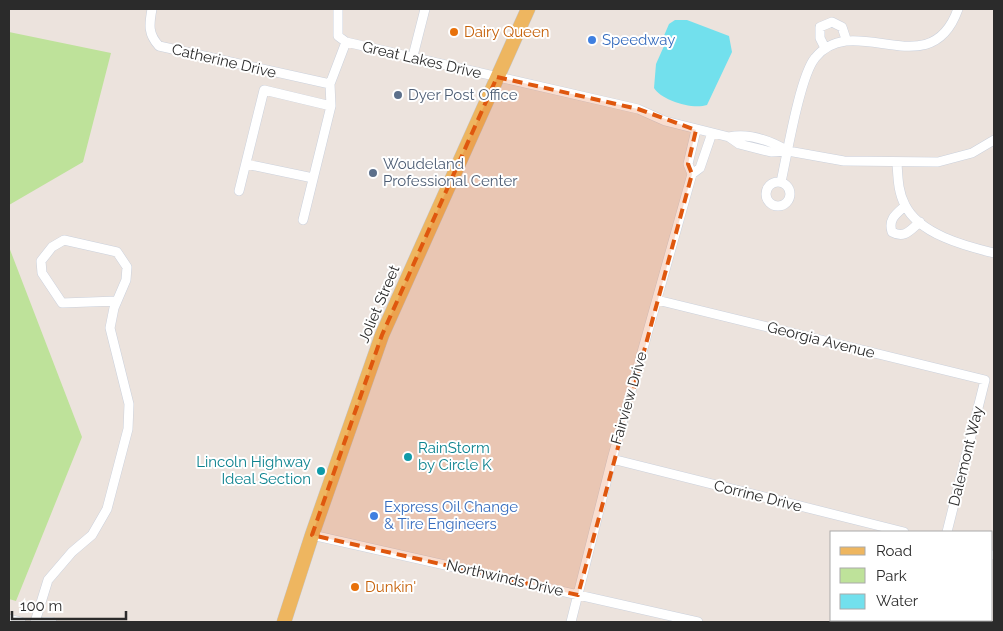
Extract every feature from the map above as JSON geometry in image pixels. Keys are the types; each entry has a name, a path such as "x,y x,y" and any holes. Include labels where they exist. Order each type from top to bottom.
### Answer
{"main road":[{"name":"Joliet Street","path":"284,622 312,535 382,335 528,9"}],"street":[{"name":"Catherine Drive","path":"152,9 149,24 151,37 159,46 330,84"},
{"path":"303,220 331,106 330,84 346,42 338,36 338,9"},
{"path":"413,56 425,9"},
{"path":"781,182 806,75 814,58 825,48 846,40 899,47 919,47 939,38 954,20 958,9"},
{"path":"825,48 820,38 820,27 832,22 842,27 846,40"},
{"name":"Great Lakes Drive","path":"346,42 413,56 638,110 665,121 729,137 739,144 771,152 788,151 844,161 938,162 972,153 994,140"},
{"path":"239,191 264,90 331,106"},
{"name":"Fairview Drive","path":"571,622 612,459 692,174 688,164 696,130"},
{"name":"Fairview Drive","path":"692,174 700,168 712,133"},
{"path":"897,163 898,184 905,206 920,222 943,237 966,247 994,253"},
{"path":"246,164 313,178"},
{"path":"905,206 892,218 890,224 892,232 898,235 905,234 920,222"},
{"path":"35,622 48,580 72,552 92,536 107,509 128,430 129,404 110,328 117,301 126,280 127,267 116,252 64,240 52,247 42,261 42,273 62,304 117,301"},
{"name":"Georgia Avenue","path":"658,300 985,380"},
{"name":"Dalemont Way","path":"947,531 985,380"},
{"name":"Corrine Drive","path":"612,459 900,531"},
{"name":"Northwinds Drive","path":"312,535 698,622"},
{"path":"9,619 21,622"},
{"path":"44,622 52,622"}],"highlighted area":[{"path":"497,77 638,109 696,130 688,164 692,174 578,595 312,535 382,335"}],"green space":[{"path":"9,32 111,53 83,162 9,205"},
{"path":"9,247 82,437 16,601 9,599"}],"water":[{"path":"675,20 687,20 729,36 732,52 707,105 693,106 678,103 663,96 654,88 656,64 664,46 663,38 669,24"}],"place":[{"name":"Dairy Queen","path":"454,32"},
{"name":"Speedway","path":"592,40"},
{"name":"Dyer Post Office","path":"398,95"},
{"name":"Woudeland Professional Center","path":"373,173"},
{"name":"RainStorm by Circle K","path":"408,457"},
{"name":"Lincoln Highway Ideal Section","path":"321,471"},
{"name":"Express Oil Change & Tire Engineers","path":"374,516"},
{"name":"Dunkin'","path":"355,587"}]}
